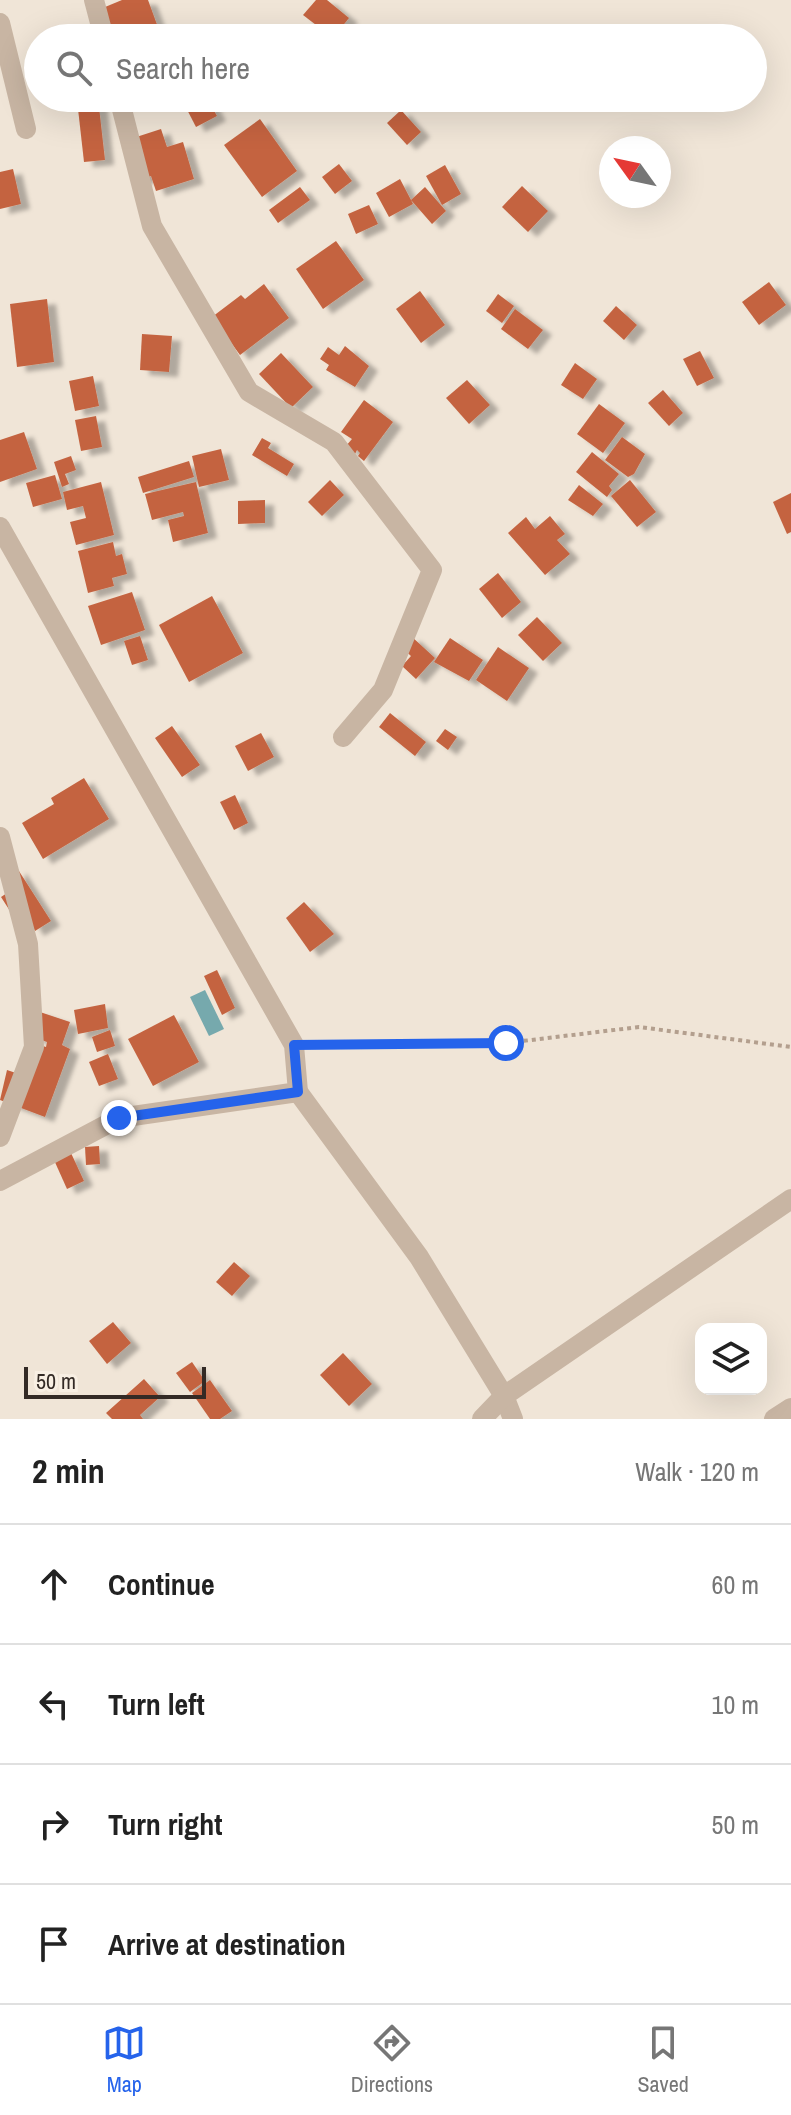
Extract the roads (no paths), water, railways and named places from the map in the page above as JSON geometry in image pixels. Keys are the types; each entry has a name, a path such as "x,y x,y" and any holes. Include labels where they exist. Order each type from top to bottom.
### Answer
{"street":[{"path":"94,0 100,24"},
{"path":"0,23 26,129"},
{"path":"123,112 152,226 249,392 334,442 432,570 383,690 343,737"},
{"path":"0,527 294,1045 298,1092 419,1257 504,1396 513,1419"},
{"path":"0,837 28,944 34,1047 0,1137"},
{"path":"0,1181 119,1118 298,1092"},
{"path":"482,1419 504,1396 791,1199"},
{"path":"774,1419 791,1408"}],"water":[{"path":"205,990 224,1029 209,1036 190,997"}]}
